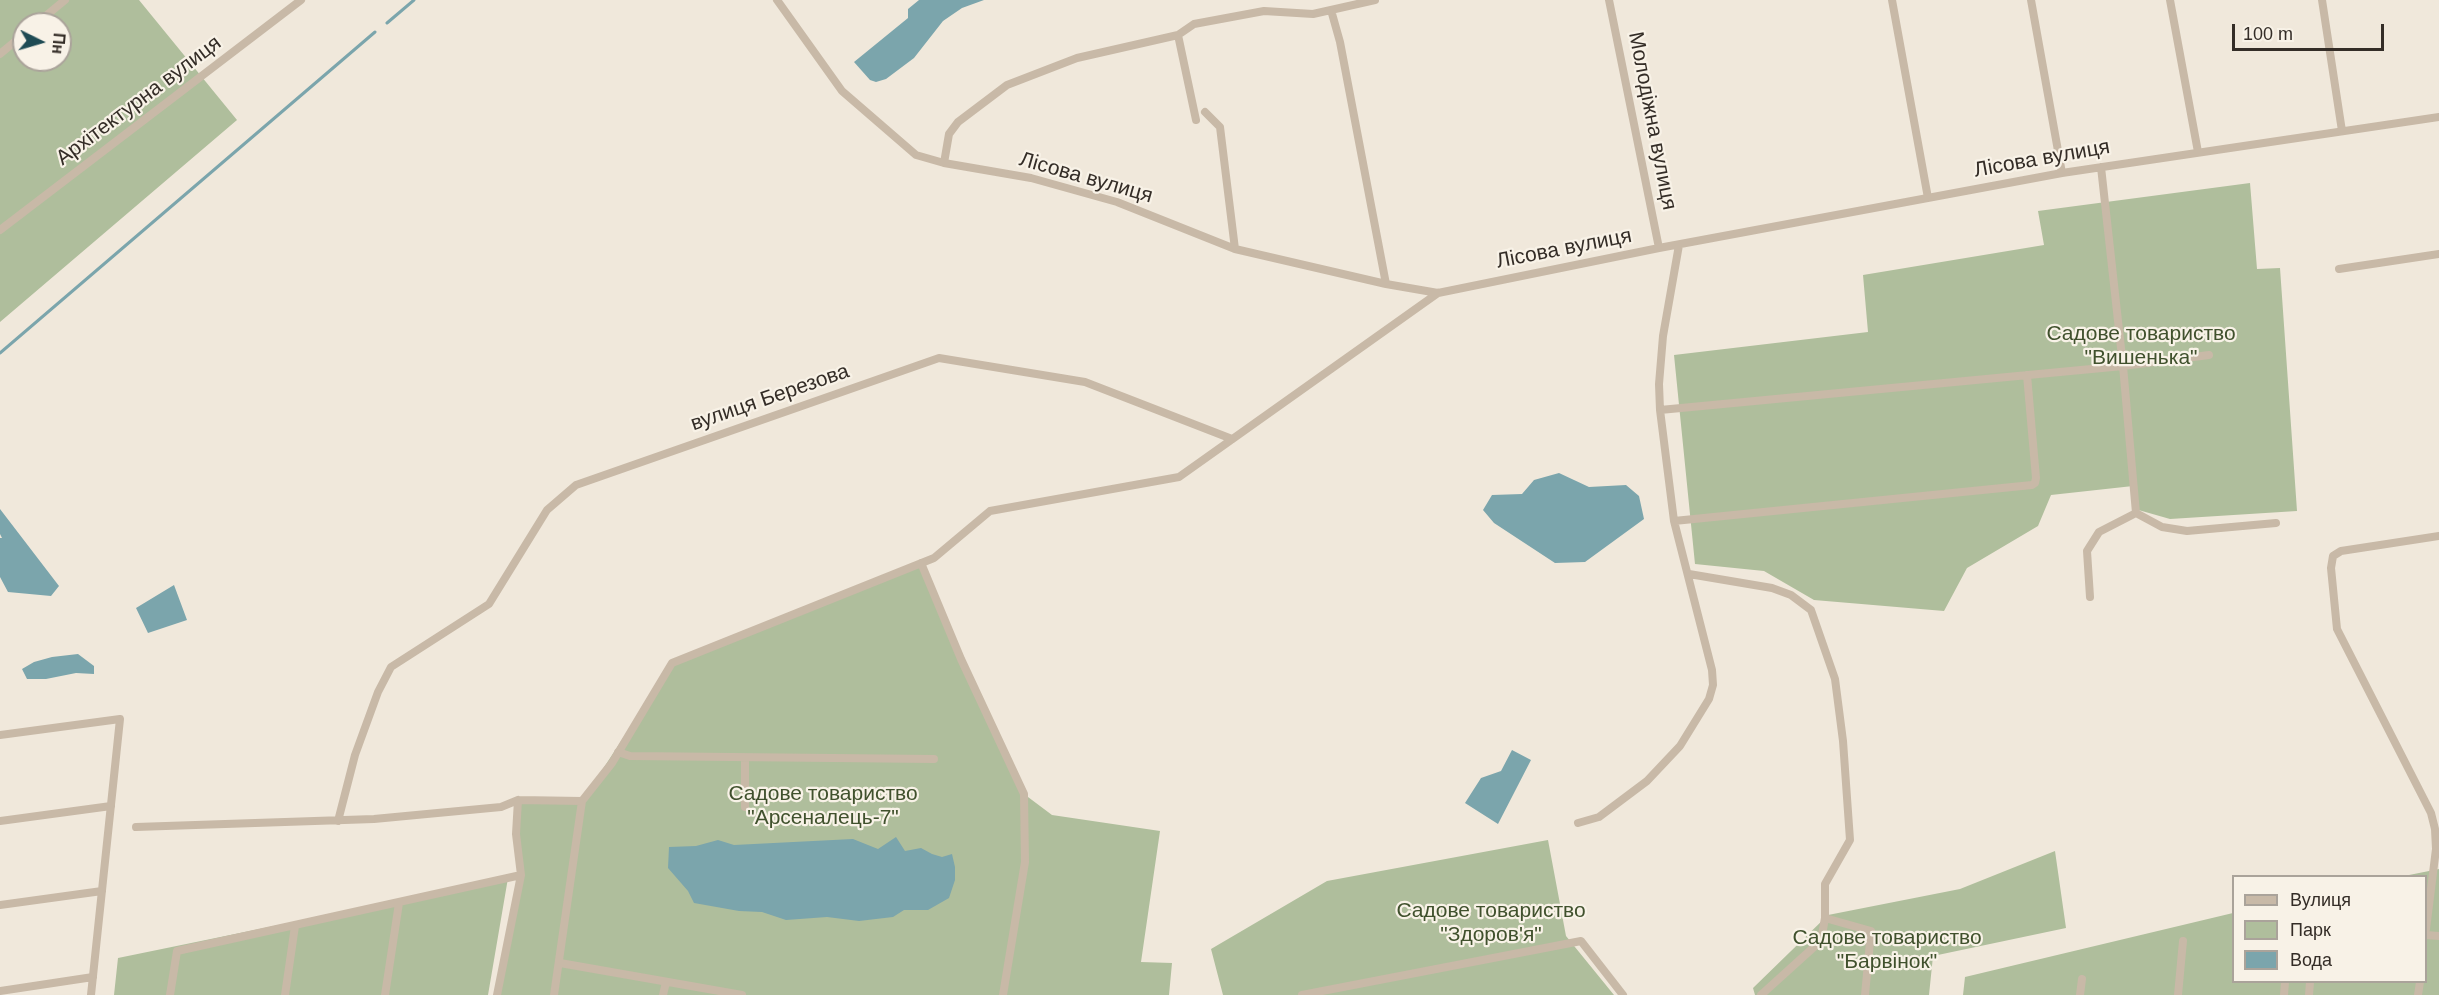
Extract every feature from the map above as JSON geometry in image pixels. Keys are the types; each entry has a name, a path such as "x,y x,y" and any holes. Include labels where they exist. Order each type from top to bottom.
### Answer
{"street":[{"path":"50,12 64,0"},
{"name":"Архітектурна вулиця","path":"0,230 301,0"},
{"name":"Лісова вулиця","path":"777,0 842,91 916,155 944,163 1031,178 1117,202 1235,249 1386,284 1438,292 1659,248 2101,167 2439,117"},
{"path":"944,163 949,134 958,122 1007,85 1077,58 1178,35 1194,24 1263,10 1313,14 1375,0"},
{"name":"Молодіжна вулиця","path":"1609,0 1659,248"},
{"path":"1892,0 1928,198"},
{"path":"2031,0 2062,174"},
{"path":"2170,0 2198,152"},
{"path":"2322,0 2342,131"},
{"path":"1331,10 1340,42 1386,284"},
{"path":"1178,35 1196,120"},
{"path":"0,54 12,44"},
{"path":"1205,112 1220,127 1235,249"},
{"path":"2101,167 2123,366 2136,513"},
{"path":"1578,823 1599,817 1647,781 1680,746 1709,699 1713,685 1712,670 1674,521 1660,410 1659,384 1663,336 1678,245"},
{"path":"2339,269 2439,254"},
{"path":"554,995 582,801 618,752 672,663 934,558 990,511 1179,477 1438,292"},
{"path":"1660,410 2123,366 2209,355"},
{"name":"вулиця Березова","path":"338,821 355,755 378,692 391,667 489,604 547,510 576,485 939,358 1085,382 1232,440"},
{"path":"1674,521 2032,485 2036,478 2027,375"},
{"path":"2136,513 2162,526 2187,531 2276,523"},
{"path":"2090,597 2087,550 2098,532 2136,513"},
{"path":"2427,912 2429,879 2436,839 2431,813 2337,629 2331,568 2333,556 2341,551 2439,536"},
{"path":"921,563 961,659 1024,794 1025,862 1004,995"},
{"path":"1689,574 1772,588 1791,596 1811,610 1835,679 1850,840 1825,884 1825,918 1822,935 1814,947 1761,995"},
{"path":"0,735 120,719 91,995"},
{"path":"618,752 630,756 934,759"},
{"path":"745,758 745,807"},
{"path":"136,827 338,821 501,807 518,800 582,801"},
{"path":"496,995 521,875 516,834 518,800"},
{"path":"0,821 111,806"},
{"path":"170,995 177,951 521,875"},
{"path":"0,905 102,891"},
{"path":"385,995 399,903"},
{"path":"1825,918 1870,931 1865,995"},
{"path":"285,995 296,926"},
{"path":"1302,995 1581,941 1623,995"},
{"path":"2178,995 2183,941"},
{"path":"560,963 742,995"},
{"path":"0,991 93,977"},
{"path":"2080,995 2082,979"},
{"path":"663,995 666,982"}],"green space":[{"path":"0,0 139,0 237,120 0,322"},
{"name":"Садове товариство \"Вишенька\"","path":"2250,183 2257,269 2280,268 2297,511 2170,519 2135,509 2133,486 2051,495 2038,526 1967,568 1944,611 1814,600 1764,571 1695,564 1674,355 1868,332 1863,275 2044,245 2038,211"},
{"name":"Садове товариство \"Арсеналець-7\"","path":"921,563 1024,794 1052,815 1160,831 1141,962 1172,963 1169,995 498,995 521,875 518,800 582,801 672,663"},
{"name":"Садове товариство \"Здоров'я\"","path":"1548,840 1566,936 1614,995 1223,995 1211,949 1327,881"},
{"name":"Садове товариство \"Барвінок\"","path":"2055,851 2066,928 1933,956 1929,995 1755,995 1753,988 1828,915 1960,889"},
{"path":"2439,869 2439,995 1963,995 1965,977 2232,913 2232,983 2427,983 2427,875 2409,875"},
{"path":"508,878 488,995 114,995 118,958"}],"water":[{"path":"919,0 984,0 962,8 943,21 914,58 886,79 876,82 870,80 854,62 908,18 908,9"},
{"path":"1559,473 1589,487 1626,485 1639,496 1644,519 1585,562 1555,563 1494,523 1483,510 1492,495 1522,494 1534,480"},
{"path":"0,509 59,586 51,596 8,592 0,577 0,538 2,538"},
{"path":"174,585 187,620 148,633 136,608"},
{"path":"78,654 94,666 94,674 76,673 46,679 27,679 22,669 34,662 52,657"},
{"path":"1512,750 1531,760 1498,824 1465,803 1481,778 1501,771"},
{"path":"896,837 905,851 921,848 942,857 952,854 955,880 949,898 928,910 904,910 893,917 859,921 827,917 786,920 762,912 739,911 694,903 688,891 668,868 669,847 696,846 718,840 734,845 853,839 878,849"}],"waterway":[{"path":"387,23 414,0"},
{"path":"0,353 375,32"}]}
